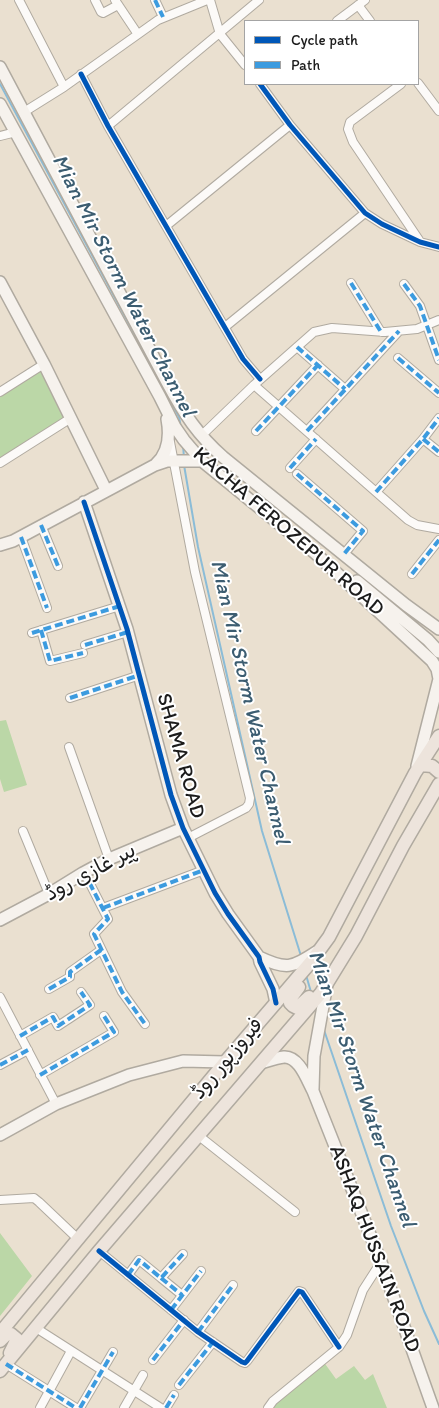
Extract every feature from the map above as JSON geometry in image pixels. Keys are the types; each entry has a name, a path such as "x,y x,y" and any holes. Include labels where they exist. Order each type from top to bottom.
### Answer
{"main road":[{"path":"0,66 180,407 200,436 224,458 406,605 439,629"},
{"name":"KACHA FEROZEPUR ROAD","path":"0,104 184,440 202,461 315,553 427,655 437,669 439,679 418,769"},
{"path":"0,282 44,364 106,490"},
{"path":"155,465 166,451 169,437 166,409"},
{"path":"0,545 21,537 155,465 173,461 202,461"},
{"name":"SHAMA ROAD","path":"84,502 128,632 171,795 185,833 228,914 259,957 274,988 276,1003"},
{"path":"315,553 344,571 428,640 439,652"},
{"path":"406,605 425,625 439,636"},
{"name":"فیروزپور روڈ","path":"0,1334 276,1003 304,964 329,937 418,769 439,736"},
{"path":"418,769 432,766 439,772"},
{"name":"فیروزپور روڈ","path":"2,1367 260,1063 322,995 434,799 439,784"},
{"name":"پیر غازی روڈ","path":"0,920 109,859 185,833"},
{"path":"329,937 316,965 291,998 290,1002 293,1006 298,1008 301,1006 336,970"},
{"path":"259,957 278,966 304,964"},
{"name":"ASHAQ HUSSAIN ROAD","path":"314,1091 313,1074 322,995"},
{"name":"ASHAQ HUSSAIN ROAD","path":"260,1063 284,1057 293,1059 314,1091 381,1262 433,1408"},
{"path":"0,1135 56,1104 115,1080 183,1061 225,1062"},
{"path":"78,1239 71,1256 16,1323 16,1328 22,1334 31,1328 83,1265 99,1251"},
{"path":"0,1340 7,1334 11,1334 17,1339 14,1348 2,1367"}],"street":[{"path":"18,0 64,87"},
{"path":"95,0 103,13 117,3 137,33"},
{"path":"155,0 163,17"},
{"path":"24,112 64,87 137,33 163,17 209,0 220,34 244,64"},
{"path":"108,126 259,0"},
{"path":"338,20 365,0"},
{"path":"358,5 369,20"},
{"path":"81,74 108,126 257,382 279,407 376,492 417,525 439,529"},
{"path":"419,84 439,111"},
{"path":"261,85 290,125 365,213 382,224 420,242 439,247"},
{"path":"400,85 350,122 348,129 353,142 420,242"},
{"path":"166,226 290,125"},
{"path":"0,136 16,132"},
{"path":"225,327 365,213"},
{"path":"351,283 381,332"},
{"path":"404,284 420,306 439,360"},
{"name":"KACHA FEROZEPUR ROAD","path":"200,436 314,332 332,328 381,332 399,331 417,329 439,320"},
{"path":"307,431 399,331"},
{"path":"297,347 345,389"},
{"path":"398,358 439,393"},
{"path":"0,392 44,364"},
{"path":"256,431 318,365"},
{"path":"0,463 71,418"},
{"path":"376,492 439,418"},
{"name":"KACHA FEROZEPUR ROAD","path":"169,437 195,572 250,798 246,808 185,833"},
{"path":"290,468 316,439"},
{"path":"423,439 439,452"},
{"path":"297,474 363,531 344,554"},
{"path":"42,525 58,566"},
{"path":"21,537 47,608"},
{"path":"412,574 439,540"},
{"path":"32,633 120,606"},
{"path":"41,630 50,662 128,632"},
{"path":"70,698 140,675"},
{"path":"69,747 109,859"},
{"path":"22,831 49,894"},
{"path":"103,908 204,870"},
{"path":"84,872 108,920 94,932 101,950 122,992 145,1024"},
{"path":"49,989 70,977 70,972 101,950"},
{"path":"20,1036 52,1018 58,1026 90,1005 82,992"},
{"path":"0,997 56,1104"},
{"path":"40,1075 114,1032 104,1016"},
{"path":"0,1065 28,1050"},
{"path":"199,1136 295,1212"},
{"path":"0,1200 34,1198 78,1239"},
{"path":"99,1251 198,1332 245,1363 299,1291 339,1347"},
{"path":"161,1278 183,1254"},
{"path":"128,1274 139,1260 182,1295"},
{"path":"268,1408 273,1401 339,1347 347,1335 363,1290 381,1262"},
{"path":"171,1310 200,1271"},
{"path":"198,1332 233,1285"},
{"path":"153,1360 184,1320"},
{"path":"36,1328 161,1408"},
{"path":"179,1385 212,1342"},
{"path":"40,1408 71,1351"},
{"path":"2,1367 50,1391 78,1408 112,1352"},
{"path":"124,1408 143,1375"},
{"path":"166,1408 174,1395"}],"green space":[{"path":"44,364 71,418 0,463 0,392"},
{"path":"6,720 27,785 4,792 0,779 0,721"},
{"path":"0,1233 32,1276 0,1316"},
{"path":"323,1361 336,1379 354,1366 365,1380 373,1374 387,1408 268,1408"}],"waterway":[{"name":"Mian Mir Storm Water Channel","path":"0,84 179,417 181,428"},
{"name":"Mian Mir Storm Water Channel","path":"183,445 184,458"},
{"name":"Mian Mir Storm Water Channel","path":"184,465 198,547 262,831 301,956"},
{"name":"Mian Mir Storm Water Channel","path":"306,975 311,992"},
{"name":"Mian Mir Storm Water Channel","path":"324,1030 391,1226 439,1344"}],"marked path":[{"path":"155,0 163,17"},
{"path":"351,283 381,332"},
{"path":"404,284 420,306 439,360"},
{"path":"307,431 399,331"},
{"path":"297,347 345,389"},
{"path":"398,358 439,393"},
{"path":"256,431 318,365"},
{"path":"376,492 439,418"},
{"path":"290,468 316,439"},
{"path":"423,439 439,452"},
{"path":"297,474 363,531 344,554"},
{"path":"41,525 58,566"},
{"path":"21,537 47,608"},
{"path":"412,574 439,540"},
{"path":"32,633 120,606"},
{"path":"41,630 50,661 83,653"},
{"path":"85,645 128,632"},
{"path":"70,698 140,675"},
{"path":"103,908 204,870"},
{"path":"84,872 108,919 94,934 122,992 145,1024"},
{"path":"49,989 70,977 70,972 101,950"},
{"path":"20,1036 53,1017 58,1026 90,1005 81,992"},
{"path":"40,1075 114,1032 104,1016"},
{"path":"0,1065 28,1050"},
{"path":"128,1275 139,1260 161,1278 183,1254"},
{"path":"171,1310 201,1271"},
{"path":"161,1278 182,1295"},
{"path":"198,1332 233,1285"},
{"path":"153,1360 184,1320"},
{"path":"179,1385 213,1342"},
{"path":"80,1408 113,1352"},
{"path":"6,1364 76,1408"},
{"path":"166,1408 174,1395"}],"cycle path":[{"path":"81,74 108,126 243,359 260,379"},
{"path":"261,85 290,125 365,213 382,224 420,242 439,247"},
{"path":"84,502 127,629 171,795 183,828 215,893 259,957 273,989 276,1003"},
{"path":"99,1251 198,1332 242,1362 245,1363 247,1361 299,1291 302,1292 339,1347"}]}
